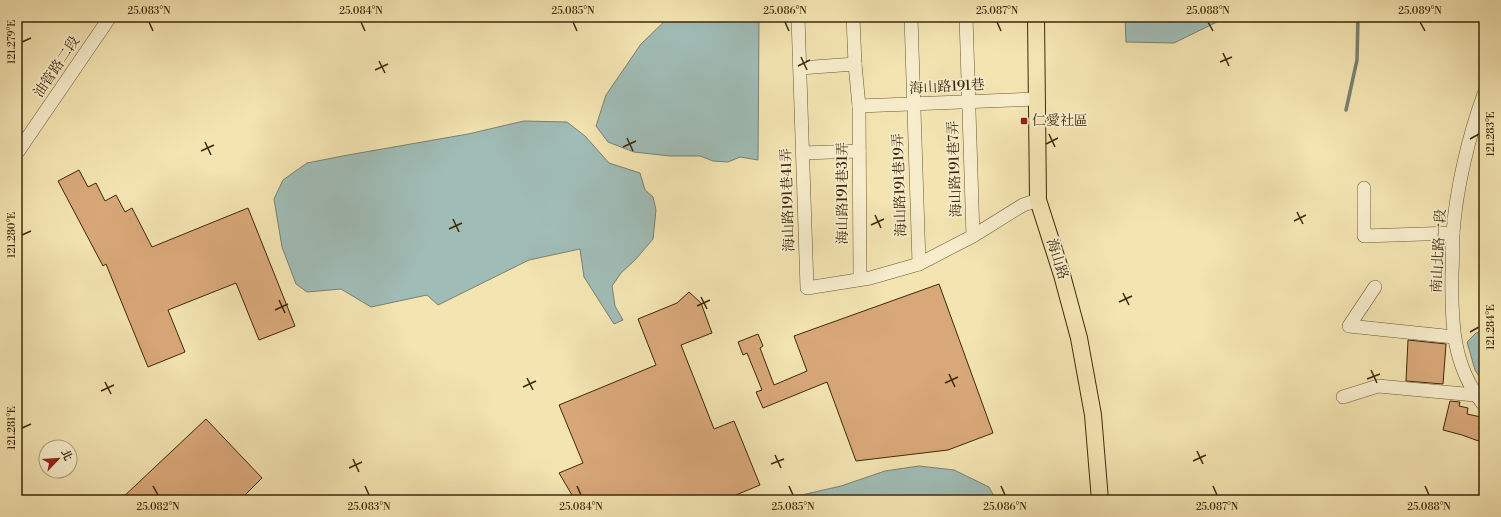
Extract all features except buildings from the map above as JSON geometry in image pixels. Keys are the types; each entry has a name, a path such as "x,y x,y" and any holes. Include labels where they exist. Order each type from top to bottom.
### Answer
{"main road":[{"name":"海山路","path":"1036,17 1038,200 1080,338 1093,415 1100,500"}],"street":[{"name":"油管路二段","path":"17,152 110,17"},
{"name":"海山路191巷41弄","path":"798,17 807,288 860,279"},
{"name":"海山路191巷31弄","path":"853,17 859,106 860,279"},
{"name":"海山路191巷19弄","path":"911,17 919,264"},
{"name":"海山路191巷7弄","path":"966,17 973,236"},
{"path":"800,68 855,64"},
{"name":"南山北路一段","path":"1484,94 1458,191 1453,233 1452,295 1454,338 1463,369 1475,395 1484,406"},
{"name":"海山路191巷","path":"859,106 1037,99"},
{"path":"802,154 859,151"},
{"path":"1364,188 1364,236 1453,233"},
{"path":"860,279 919,264 973,236 1023,205 1038,200"},
{"path":"1375,287 1349,326 1454,338"},
{"path":"1343,397 1378,386 1475,395"}],"water":[{"path":"669,17 759,17 758,160 740,157 728,162 713,161 700,156 670,156 634,152 608,142 596,126 606,95 641,44"},
{"path":"1125,17 1225,18 1174,43 1126,42"},
{"path":"524,121 567,122 585,136 609,163 640,173 645,190 653,197 656,210 653,239 635,260 621,273 612,286 615,306 623,320 614,324 584,277 580,249 529,260 438,305 427,295 371,307 341,289 307,292 296,284 282,247 274,199 283,180 307,163 468,134"},
{"path":"1484,331 1484,384 1475,370 1467,342 1476,333"},
{"path":"919,466 954,470 989,487 996,500 780,500 841,486 885,471"}],"waterway":[{"path":"1346,110 1357,60 1358,17"}],"place":[{"name":"仁愛社區","path":"1024,121"}]}
